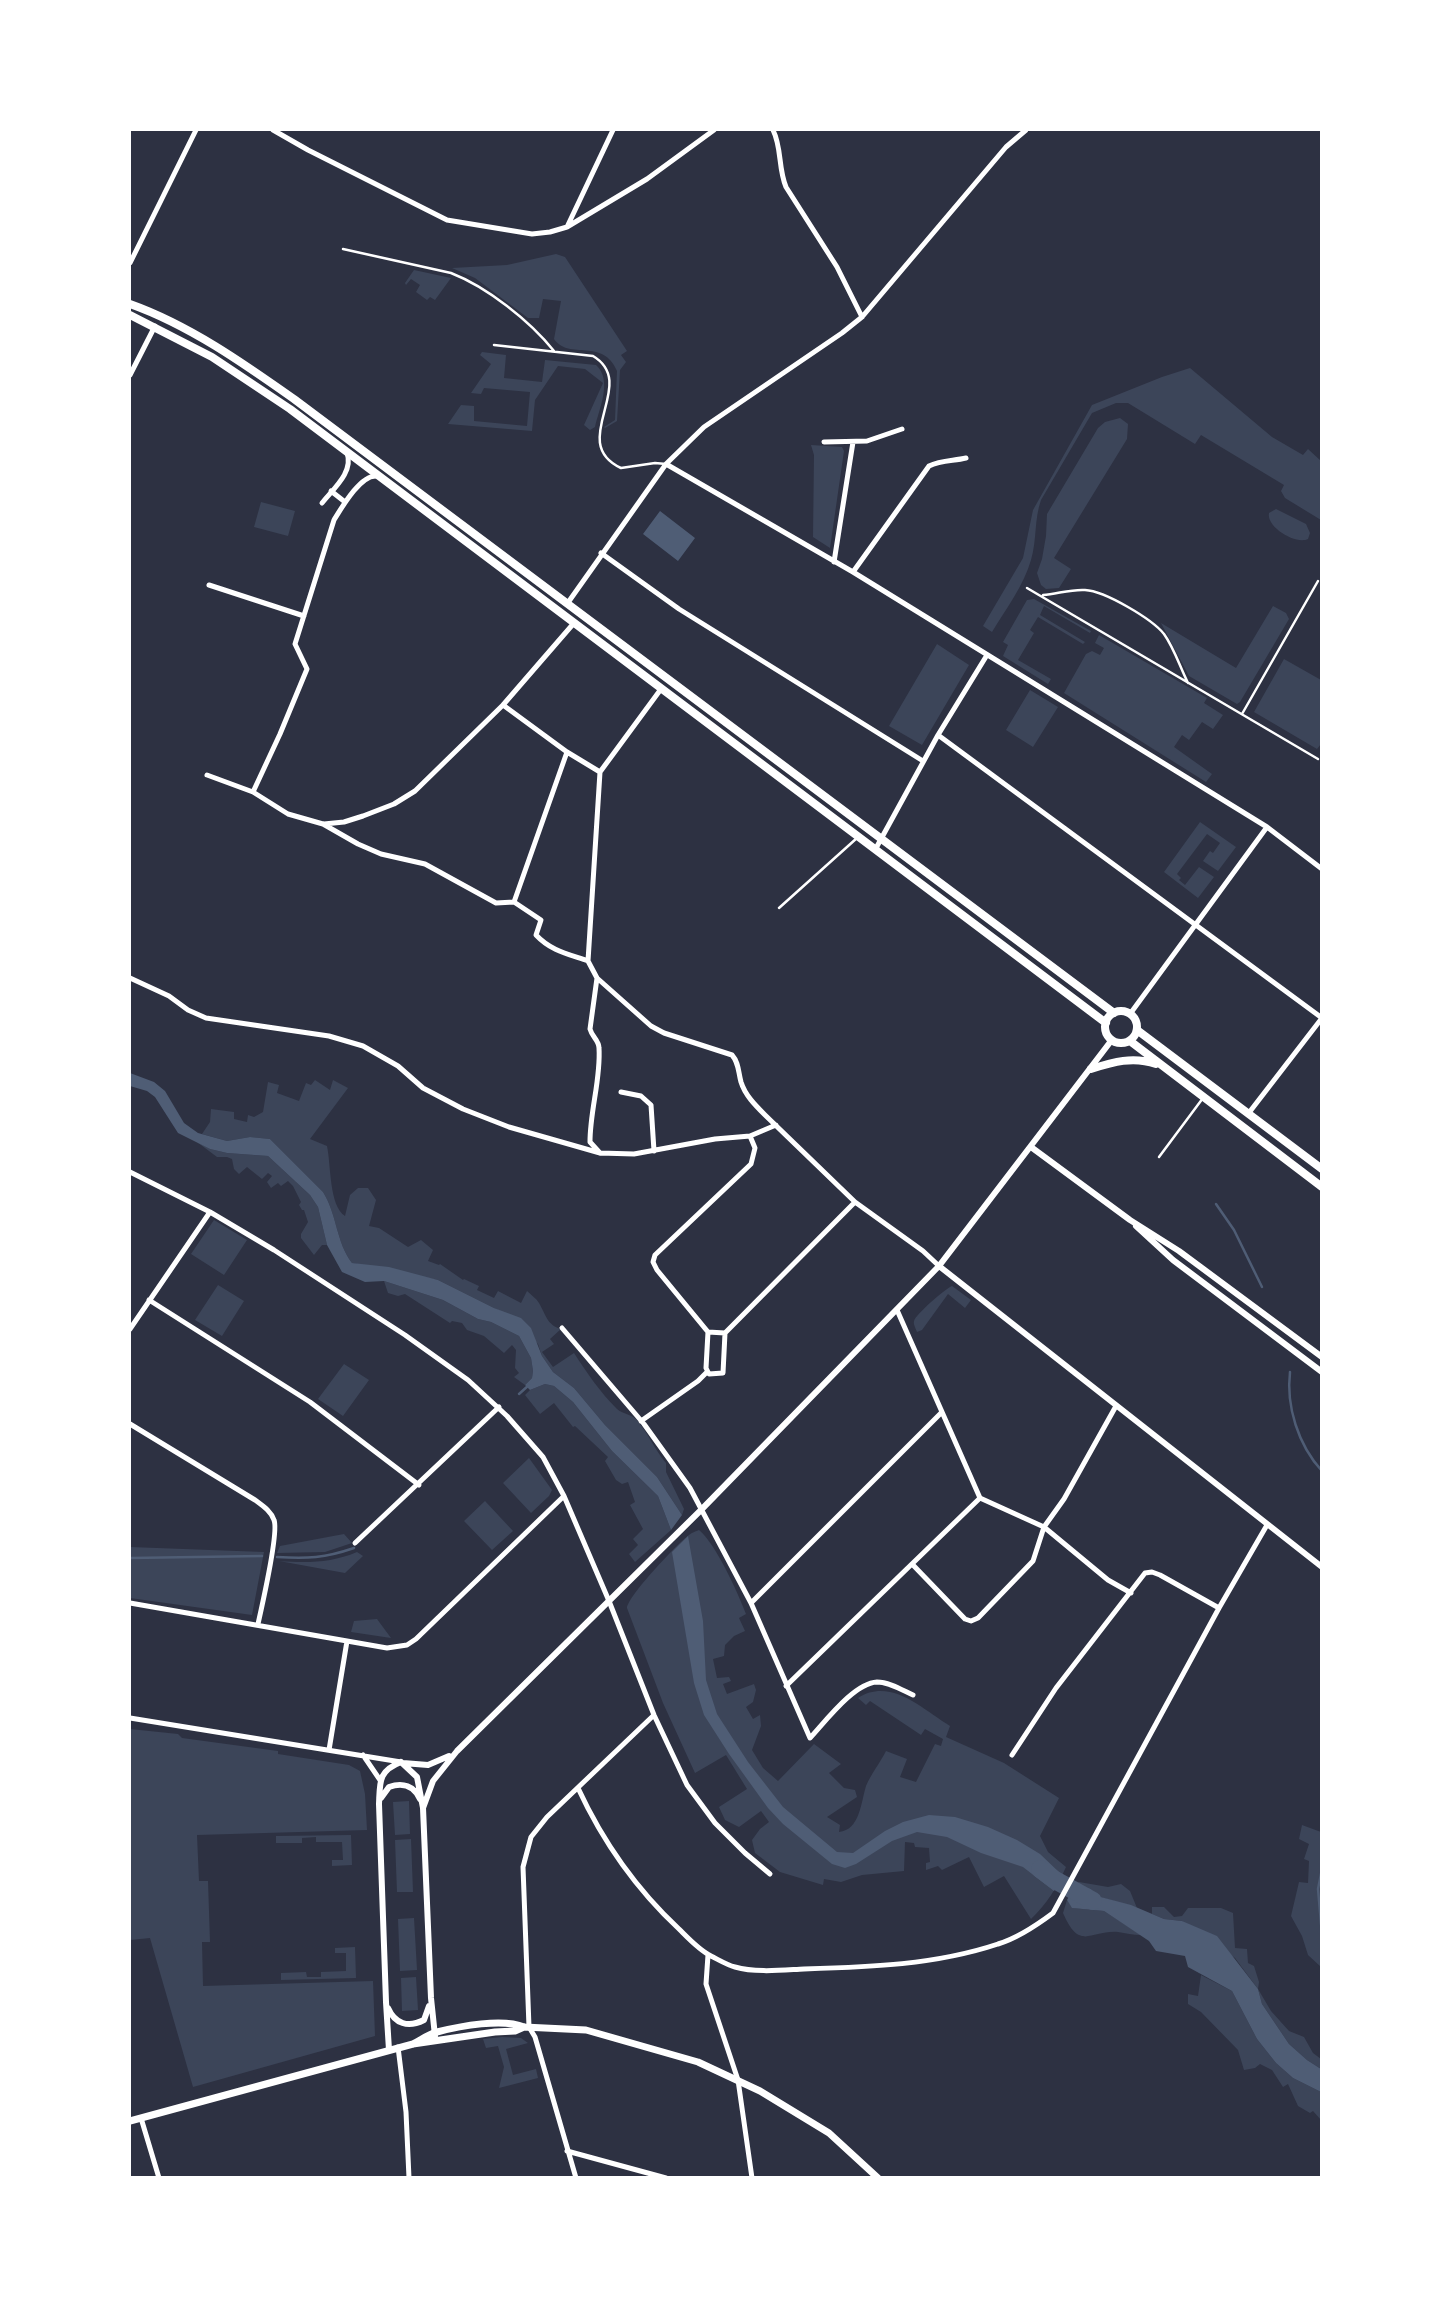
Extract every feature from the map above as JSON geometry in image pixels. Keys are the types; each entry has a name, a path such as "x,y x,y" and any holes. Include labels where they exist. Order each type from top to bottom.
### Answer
{"main road":[{"path":"130,304 199,337 261,376 568,602 1114,1013"},
{"path":"130,315 155,326 240,375 346,450 1105,1023 1106,1033 1111,1041 1121,1044 1130,1041 1137,1030 1136,1021 1124,1011 1114,1013 1105,1023"},
{"path":"1137,1030 1321,1169"},
{"path":"1130,1041 1321,1187"},
{"path":"1091,1069 1131,1059 1146,1061 1168,1070"},
{"path":"413,2044 435,2032 515,2023 527,2027 586,2030 698,2062 738,2080 829,2133 878,2178"},
{"path":"130,2122 413,2044 515,2031 527,2027"}],"street":[{"path":"130,263 196,130"},
{"path":"273,130 447,220 532,234 567,227 647,179 715,130"},
{"path":"567,227 613,130"},
{"path":"773,130 779,141 780,174 786,187 837,267 862,317"},
{"path":"561,612 666,464 704,427 862,317 1006,147 1026,130"},
{"path":"130,375 155,326"},
{"path":"824,442 867,441 902,429"},
{"path":"834,562 853,442"},
{"path":"322,503 348,470 350,461 346,450"},
{"path":"853,572 929,466 967,457"},
{"path":"666,464 853,572 1267,827 1321,869"},
{"path":"253,792 281,734 307,669 295,644 334,520 345,502 366,478 371,475 380,476"},
{"path":"331,491 345,502"},
{"path":"601,553 678,609 923,761"},
{"path":"209,585 304,616"},
{"path":"323,824 344,822 363,816 394,804 415,791 503,705 574,623"},
{"path":"875,850 938,734 987,655"},
{"path":"661,689 600,772 588,961 597,978 651,1026 664,1033 732,1055 738,1062 741,1084 751,1101 855,1202 923,1251 1321,1567"},
{"path":"503,705 567,752 600,772"},
{"path":"938,734 1321,1018 1248,1114"},
{"path":"514,902 567,752"},
{"path":"207,775 253,792 288,814 323,824 358,845 381,854 425,864 496,904 514,902 541,920 536,935 546,945 558,952 588,961"},
{"path":"1130,1014 1267,827"},
{"path":"130,978 169,996 188,1010 206,1018 329,1036 363,1046 398,1066 424,1088 463,1109 509,1127 600,1153 617,1155 653,1151 715,1139 750,1136 776,1125"},
{"path":"597,978 590,1029 599,1045 600,1066 590,1142 600,1153"},
{"path":"423,1808 433,1781 457,1751 701,1510 939,1266 1111,1041"},
{"path":"621,1092 642,1096 652,1105 653,1151"},
{"path":"641,1421 707,1372 708,1332 657,1270 653,1262 655,1255 751,1164 755,1148 750,1136"},
{"path":"1031,1147 1130,1220 1173,1246 1321,1357"},
{"path":"130,1172 210,1212 274,1251 405,1335 468,1380 499,1408 542,1457 564,1496 654,1715 687,1785 730,1839 770,1874"},
{"path":"707,1372 723,1373 725,1333 855,1202"},
{"path":"130,1329 210,1212"},
{"path":"1130,1220 1166,1255 1321,1371"},
{"path":"149,1300 310,1402 419,1485"},
{"path":"897,1310 980,1497 1044,1527 1108,1580 1130,1593"},
{"path":"562,1328 669,1457 751,1603 810,1738 852,1694 866,1685 884,1683 913,1695"},
{"path":"708,1332 725,1333"},
{"path":"913,1565 965,1619 971,1621 978,1618 1033,1561 1044,1527 1064,1499 1116,1406"},
{"path":"355,1543 499,1408"},
{"path":"751,1603 941,1413"},
{"path":"130,1424 255,1500 274,1517 275,1535 258,1624"},
{"path":"130,1603 387,1648 411,1643 564,1496"},
{"path":"786,1686 980,1497"},
{"path":"578,1788 601,1833 637,1886 664,1916 708,1955 736,1968 763,1970 872,1967 925,1962 1001,1944 1053,1913 1267,1525"},
{"path":"1012,1755 1056,1688 1145,1573 1152,1572 1219,1608"},
{"path":"329,1750 347,1641"},
{"path":"576,2178 535,2038 527,2027 523,1867 531,1837 547,1817 654,1715"},
{"path":"130,1718 428,1765 438,1763 457,1751"},
{"path":"363,1755 380,1780"},
{"path":"389,2050 380,1780 384,1771 401,1762"},
{"path":"401,1762 416,1777 423,1808 435,2042"},
{"path":"379,1804 383,1793 389,1787 404,1784 418,1794 423,1808"},
{"path":"708,1955 706,1984 738,2080 752,2178"},
{"path":"386,2002 392,2017 398,2022 416,2024 424,2020 431,1997"},
{"path":"398,2048 407,2112 409,2178"},
{"path":"141,2118 159,2178"},
{"path":"567,2151 666,2178"}],"lane":[{"path":"343,248 463,278 523,320 554,351"},
{"path":"494,345 593,356 602,361 609,371 611,383 598,440 603,456 621,468 666,464"},
{"path":"1242,714 1318,581"},
{"path":"1027,588 1318,760"},
{"path":"1040,595 1085,590 1114,600 1161,631 1188,683"},
{"path":"779,908 859,837"},
{"path":"1159,1157 1203,1097"}],"shaded area":[{"path":"556,254 565,257 627,351 621,355 626,362 620,370 617,421 605,428 615,420 617,371 603,355 568,349 554,339 561,301 543,299 539,318 528,318 475,278 452,268 507,265"},
{"path":"414,270 451,278 435,300 430,297 427,300 416,292 420,285 411,279 406,285 405,283"},
{"path":"482,352 506,355 504,378 542,382 545,360 596,365 604,378 604,386 595,427 590,430 584,425 603,383 585,369 558,366 535,400 532,431 448,424 461,405 474,406 474,421 527,426 530,392 484,388 481,394 471,393 491,364 480,355"},
{"path":"1190,368 1272,437 1303,455 1308,449 1321,461 1321,520 1285,498 1281,491 1284,485 1201,435 1195,444 1128,403 1116,403 1092,413 1041,500 1033,552 1019,588 992,632 983,626 1023,558 1033,510 1092,405"},
{"path":"1120,418 1128,424 1127,439 1054,558 1071,569 1059,588 1046,589 1041,585 1037,573 1046,536 1047,514 1098,428 1105,422"},
{"path":"811,445 842,447 844,451 830,548 813,537 814,455"},
{"path":"261,502 295,511 288,536 254,527"},
{"path":"1276,509 1306,524 1310,533 1308,539 1296,539 1277,529 1269,518 1269,513"},
{"path":"660,511 695,538 678,561 643,534"},
{"path":"1034,599 1091,631 1090,633 1044,606 1040,615 1085,642 1083,644 1038,617 1030,630 1034,633 1018,660 1051,679 1048,684 1003,656 1008,645 1003,642 1027,600"},
{"path":"1273,606 1286,613 1289,619 1237,704 1189,676 1161,623 1236,668"},
{"path":"1099,635 1207,698 1204,703 1223,715 1213,729 1202,722 1189,740 1182,735 1174,747 1212,774 1206,782 1064,693 1086,654 1092,651 1100,655 1104,648 1095,643"},
{"path":"937,644 969,665 922,745 889,726"},
{"path":"1284,659 1321,680 1321,744 1317,749 1254,712"},
{"path":"1030,690 1058,707 1033,747 1006,730"},
{"path":"1200,822 1236,847 1218,871 1203,861 1220,843 1207,834 1177,874 1185,885 1199,867 1214,877 1198,898 1164,872"},
{"path":"130,1073 154,1082 165,1091 184,1123 198,1133 227,1141 250,1137 270,1139 323,1192 352,1263 389,1267 438,1280 494,1308 521,1318 531,1328 542,1356 553,1372 574,1388 605,1425 657,1477 682,1515 671,1530 658,1496 612,1451 573,1402 554,1386 545,1384 530,1390 525,1385 532,1378 533,1371 531,1358 519,1336 491,1322 478,1319 443,1300 384,1281 365,1282 342,1272 327,1245 318,1207 310,1195 268,1156 210,1149 178,1133 155,1097 147,1091 130,1086"},
{"path":"315,1080 330,1090 333,1080 348,1088 310,1139 327,1146 333,1194 340,1211 345,1216 350,1195 358,1188 368,1188 376,1200 369,1226 379,1228 408,1247 421,1240 433,1250 428,1261 440,1264 463,1280 479,1286 477,1290 494,1298 498,1291 521,1303 527,1291 539,1303 550,1322 561,1329 550,1339 554,1344 542,1352 553,1367 574,1353 611,1403 619,1411 636,1419 666,1463 666,1472 684,1509 682,1515 657,1477 605,1425 574,1388 553,1372 542,1356 538,1344 506,1314 438,1280 352,1263 323,1192 270,1139 250,1137 227,1141 202,1134 210,1122 211,1109 234,1112 234,1119 247,1122 248,1115 254,1117 263,1112 268,1082 279,1085 277,1093 299,1101 306,1083 311,1085"},
{"path":"197,1142 227,1153 268,1156 310,1195 318,1207 327,1245 322,1245 314,1255 301,1238 308,1222 299,1205 301,1202 288,1181 271,1188 267,1182 272,1176 268,1173 262,1179 247,1167 239,1174 234,1169 232,1159 217,1157"},
{"path":"214,1220 247,1240 224,1275 191,1254"},
{"path":"384,1281 443,1300 478,1319 491,1322 519,1336 531,1358 532,1378 525,1385 514,1377 519,1373 515,1368 516,1350 512,1345 504,1353 484,1336 467,1330 462,1323 450,1323 405,1294 398,1296 388,1293"},
{"path":"218,1285 244,1301 222,1336 195,1320"},
{"path":"952,1286 971,1300 965,1308 948,1294 922,1330 917,1332 914,1322 916,1318"},
{"path":"344,1364 369,1380 343,1416 318,1399"},
{"path":"545,1384 554,1386 573,1402 612,1451 658,1496 671,1530 635,1562 629,1554 638,1545 633,1539 643,1529 630,1505 635,1502 628,1482 622,1484 616,1480 605,1461 608,1457 573,1427 554,1403 540,1414 525,1395"},
{"path":"529,1458 552,1490 531,1513 503,1483"},
{"path":"485,1501 513,1531 492,1550 464,1521"},
{"path":"699,1530 719,1557 746,1614 739,1618 745,1631 734,1636 725,1645 724,1656 713,1659 717,1678 729,1677 731,1681 723,1684 727,1694 754,1684 756,1690 753,1702 746,1707 753,1719 760,1715 761,1726 752,1750 763,1768 778,1781 814,1744 841,1764 829,1773 844,1788 855,1790 857,1797 827,1817 840,1825 839,1832 846,1830 855,1821 866,1786 886,1751 907,1759 900,1777 916,1782 935,1744 941,1746 943,1739 925,1729 921,1735 870,1701 866,1705 858,1698 870,1692 882,1691 894,1693 917,1704 950,1726 946,1737 1004,1763 1059,1798 1040,1836 1048,1852 1066,1867 1051,1895 1031,1919 1004,1876 984,1887 969,1857 942,1870 938,1866 926,1870 926,1863 930,1862 929,1848 915,1847 914,1843 905,1842 904,1871 862,1875 841,1882 824,1879 823,1885 780,1872 755,1853 752,1840 769,1822 761,1811 739,1827 725,1820 719,1807 747,1789 726,1755 695,1773 663,1703 627,1608 635,1593 664,1559 689,1535"},
{"path":"344,1534 352,1543 325,1552 277,1553 280,1546"},
{"path":"688,1536 703,1621 706,1680 717,1714 748,1762 783,1807 837,1852 853,1853 903,1822 929,1815 955,1817 988,1827 1040,1854 1062,1875 1054,1891 1023,1867 981,1853 947,1837 917,1832 892,1841 845,1868 832,1864 783,1824 768,1808 704,1715 694,1683 672,1552"},
{"path":"130,1547 264,1552 252,1615 130,1598"},
{"path":"357,1552 363,1556 345,1573 279,1561 319,1561"},
{"path":"377,1619 391,1638 351,1632 354,1621"},
{"path":"130,1729 178,1734 182,1738 278,1751 278,1754 349,1765 360,1771 365,1794 367,1830 197,1835 199,1881 208,1881 210,1942 202,1942 203,1986 373,1981 375,2036 193,2087 150,1938 130,1940"},
{"path":"409,1801 410,1834 395,1835 393,1802"},
{"path":"1302,1825 1321,1832 1321,1967 1308,1955 1291,1916 1299,1882 1308,1883 1309,1861 1304,1859 1309,1844 1299,1839"},
{"path":"351,1835 352,1865 332,1866 332,1860 343,1860 342,1842 316,1842 316,1837 302,1838 302,1843 276,1843 276,1836"},
{"path":"411,1839 413,1892 397,1892 395,1840"},
{"path":"1079,1882 1108,1887 1121,1884 1130,1891 1137,1908 1097,1896 1091,1889 1076,1884"},
{"path":"1076,1884 1091,1889 1097,1896 1131,1905 1164,1919 1182,1921 1217,1936 1258,1989 1262,2004 1289,2044 1321,2069 1321,2092 1293,2078 1276,2063 1257,2039 1232,1991 1188,1967 1185,1956 1156,1951 1149,1941 1104,1911 1072,1908 1067,1900"},
{"path":"1067,1900 1073,1908 1104,1911 1141,1935 1108,1932 1080,1936 1069,1925 1063,1913"},
{"path":"1152,1907 1164,1907 1174,1917 1182,1916 1188,1908 1221,1908 1233,1913 1235,1948 1247,1949 1248,1963 1254,1966 1259,1982 1258,1989 1235,1958 1182,1921 1164,1919 1152,1914"},
{"path":"414,1918 417,1970 400,1971 398,1919"},
{"path":"355,1947 356,1978 281,1980 281,1973 306,1972 307,1977 321,1977 321,1972 346,1971 346,1953 335,1953 335,1948"},
{"path":"1201,1975 1232,1991 1257,2039 1276,2063 1293,2078 1321,2092 1321,2120 1313,2111 1310,2113 1298,2106 1288,2084 1283,2087 1272,2070 1260,2064 1244,2070 1238,2050 1201,2012 1188,2004 1188,1994 1198,1996"},
{"path":"416,1977 418,2010 402,2011 401,1978"},
{"path":"1258,1989 1271,2011 1289,2031 1304,2037 1313,2053 1321,2059 1321,2069 1289,2044 1262,2004"},
{"path":"521,2038 528,2043 506,2049 513,2075 536,2069 538,2078 499,2088 504,2067 498,2046 486,2048 483,2039"}],"waterway":[{"path":"1216,1204 1234,1230 1262,1287"},
{"path":"1290,1372 1290,1398 1300,1437 1322,1471"},
{"path":"519,1394 529,1385"},
{"path":"277,1557 316,1557 354,1548"},
{"path":"130,1558 262,1556"},
{"path":"1040,1869 1093,1901"},
{"path":"1322,1869 1318,1889 1322,1935"}]}
